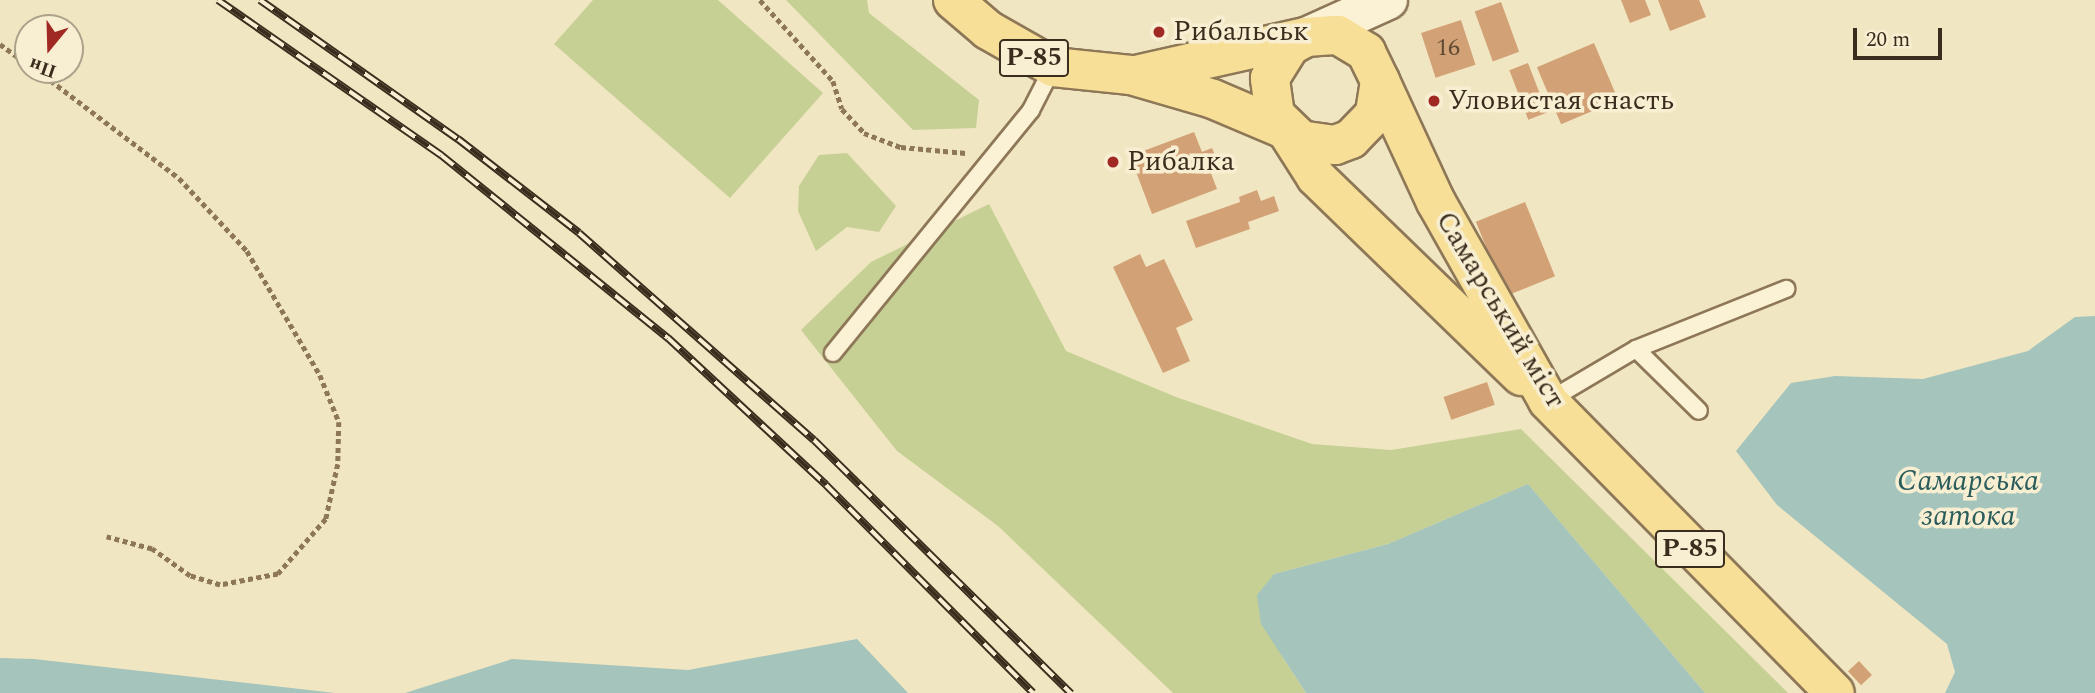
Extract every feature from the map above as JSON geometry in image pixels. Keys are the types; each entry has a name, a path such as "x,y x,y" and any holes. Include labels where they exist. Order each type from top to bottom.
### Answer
{"main road":[{"name":"Р-85","path":"953,0 988,30 1053,67 1131,75 1213,99 1317,145 1351,139 1375,114 1380,80 1375,65 1353,41 1338,35 1306,37"},
{"path":"1388,0 1290,46 1270,78 1269,97 1316,177 1548,401"},
{"path":"1380,80 1381,37 1395,0"},
{"path":"1131,75 1306,37"},
{"name":"Самарський міст","path":"1380,80 1442,213 1548,401 1835,693"}],"lane":[{"path":"834,353 1031,110 1053,67"},
{"path":"1548,401 1636,349 1786,289"},
{"path":"1636,349 1699,411"}],"path":[{"path":"761,0 833,81 842,109 864,133 901,147 995,156"},
{"path":"55,84 179,178 247,251 320,375 339,422 338,464 326,519 278,573 220,585 190,576 152,549 107,537"}],"green space":[{"path":"593,0 718,0 823,93 730,198 554,44"},
{"path":"786,0 867,0 869,13 979,100 976,128 913,130"},
{"path":"847,153 896,206 879,232 847,227 816,251 798,211 799,186 819,155"},
{"path":"989,204 1066,351 1176,397 1312,444 1391,450 1521,429 1788,693 1705,693 1528,484 1388,544 1274,574 1283,658 1306,693 1173,693 998,526 897,451 801,330 871,262"}],"water":[{"name":"Самарська затока","path":"2095,316 2095,693 1945,693 1955,672 1947,644 1777,505 1736,451 1791,383 1835,376 1923,379 2028,351 2075,317"},
{"path":"1528,484 1705,693 1306,693 1261,624 1257,595 1274,574 1388,544"},
{"path":"857,639 908,693 405,693 512,659 688,670"},
{"path":"0,658 34,659 335,693 0,693"}],"building":[{"path":"1621,0 1645,0 1651,15 1630,23"},
{"path":"1658,0 1699,0 1706,17 1670,31"},
{"path":"1501,2 1519,52 1493,61 1475,12"},
{"path":"1461,20 1476,65 1436,78 1421,33"},
{"path":"1594,43 1618,100 1561,124 1537,67"},
{"path":"1528,63 1547,112 1528,120 1509,70"},
{"path":"1194,132 1202,152 1212,148 1219,165 1209,168 1217,189 1152,214 1130,156"},
{"path":"1257,190 1261,201 1274,196 1279,211 1248,222 1250,229 1196,248 1186,221 1240,202 1239,197"},
{"path":"1525,202 1555,276 1506,296 1476,222"},
{"path":"1140,254 1146,267 1164,259 1193,320 1176,328 1190,361 1163,373 1113,267"},
{"path":"1487,382 1495,405 1451,420 1444,397"},
{"path":"1859,661 1872,675 1861,685 1848,671"}],"railway":[{"path":"218,0 441,155 668,338 826,485 1033,693"},
{"path":"260,0 458,139 579,233 814,440 1071,693"}],"place":[{"name":"Рибальськ","path":"1159,32"},
{"name":"Уловистая снасть","path":"1434,101"},
{"name":"Рибалка","path":"1113,162"}]}
